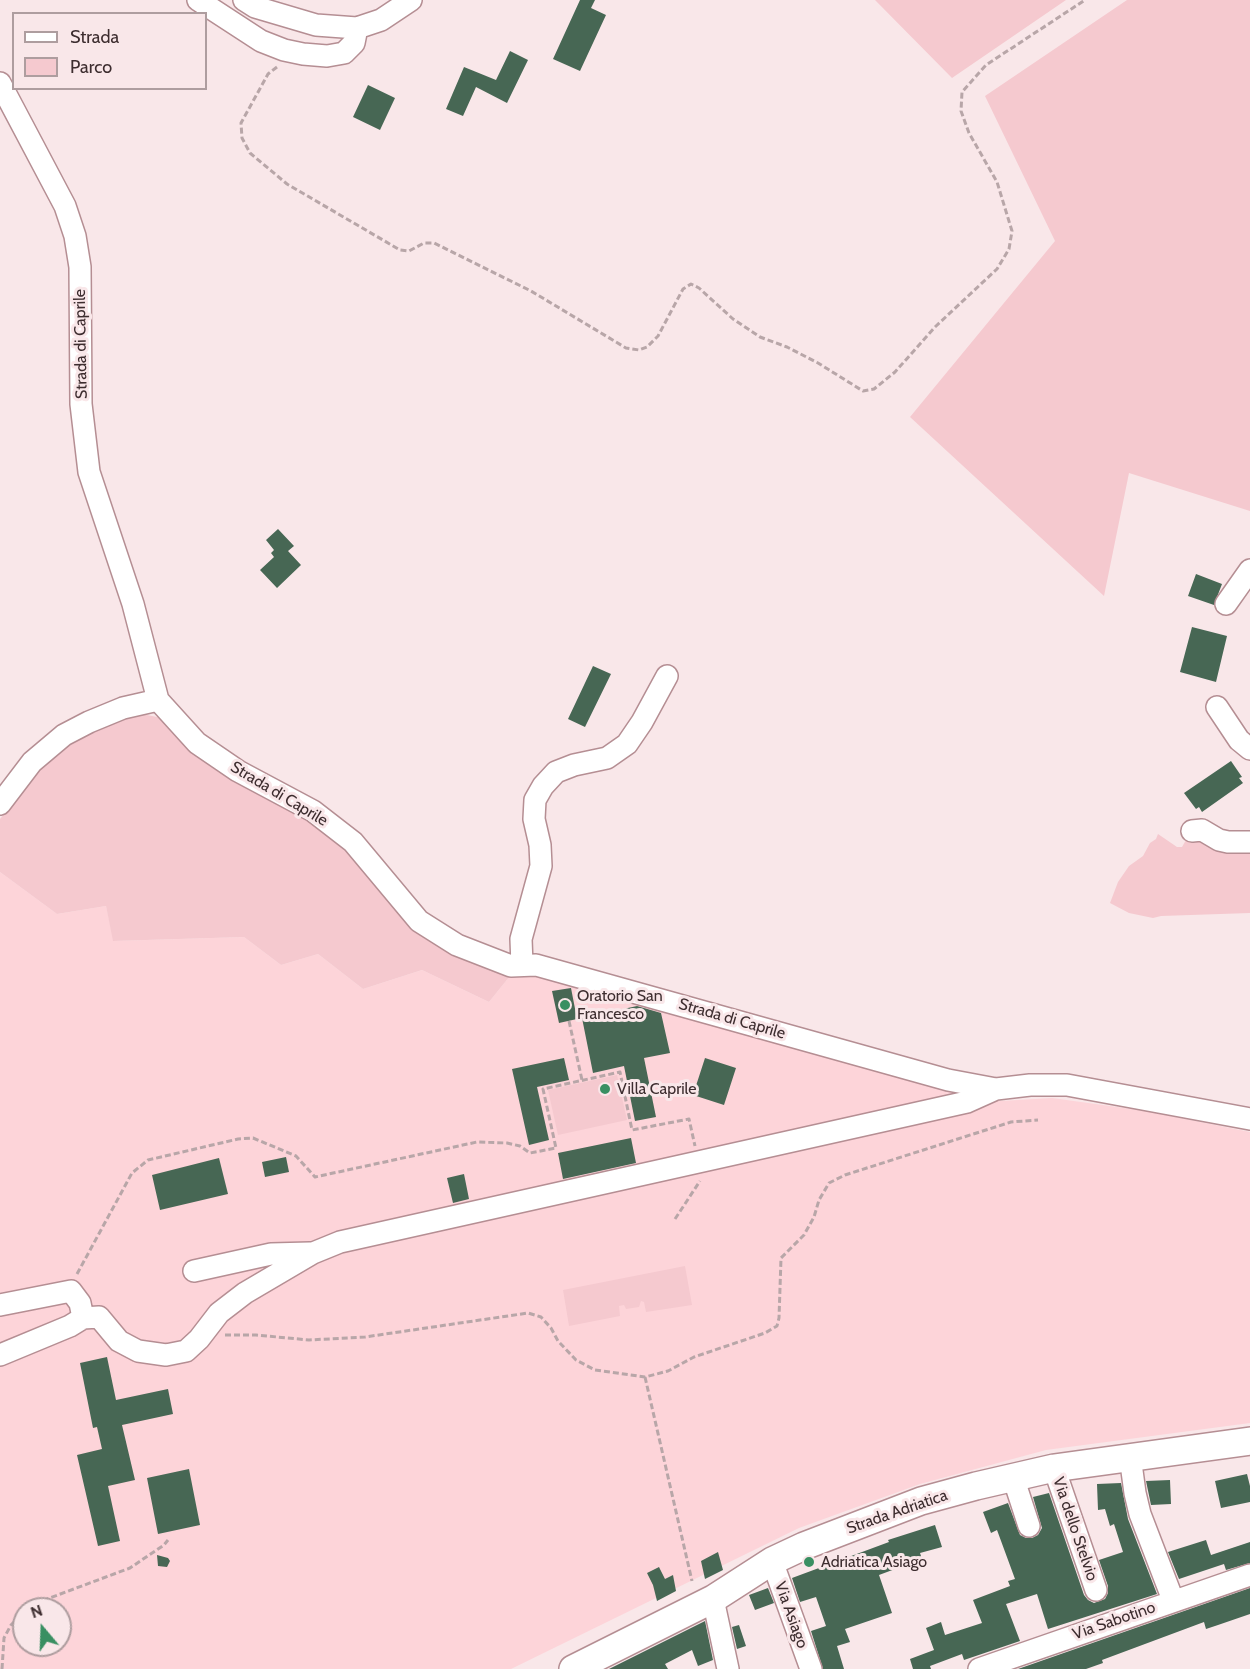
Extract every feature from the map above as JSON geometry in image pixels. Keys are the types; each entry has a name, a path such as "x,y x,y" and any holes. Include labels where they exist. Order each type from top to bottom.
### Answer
{"main road":[{"name":"Strada Adriatica","path":"587,1666 713,1599 772,1561 852,1527 921,1502 1054,1468 1250,1441"}],"street":[{"path":"198,0 261,41 284,50 327,56 344,53 354,43 357,28"},
{"path":"244,0 255,7 316,25 357,28 381,20 411,0"},
{"name":"Strada di Caprile","path":"0,83 65,206 75,236 80,267 81,404 89,472 133,604 158,700 197,743 238,771 313,811 352,842 419,921 457,945 511,966 536,965 948,1080 996,1089 1030,1084 1067,1085 1250,1119"},
{"path":"1226,603 1250,570"},
{"path":"522,965 521,939 541,866 540,845 534,819 535,800 543,786 556,772 574,765 607,758 627,744 642,722 666,676"},
{"path":"0,804 32,762 64,735 123,708 158,700"},
{"path":"1217,706 1239,740 1249,747"},
{"path":"1192,831 1202,830 1219,840 1228,842 1250,842"},
{"path":"0,1355 70,1326 83,1318 99,1317 119,1341 138,1351 166,1355 186,1351 199,1339 219,1313 245,1293 313,1253 340,1242 967,1102 996,1089"},
{"path":"194,1271 271,1254 313,1253"},
{"path":"0,1305 71,1291 80,1303 83,1318"},
{"path":"1130,1456 1140,1514 1173,1600"},
{"name":"Via dello Stelvio","path":"1054,1468 1096,1590"},
{"path":"1013,1477 1029,1526"},
{"name":"Via Asiago","path":"772,1561 810,1669"},
{"name":"Via Sabotino","path":"979,1669 1250,1575"},
{"path":"713,1599 728,1669"}],"path":[{"path":"284,50 282,63 268,74 241,123 242,138 250,153 288,184 400,250 409,251 424,243 434,243 531,291 626,348 639,350 647,347 658,336 683,289 691,284 699,288 733,319 760,337 787,347 818,363 863,391 873,389 895,372 935,327 997,269 1010,249 1012,231 997,182 969,133 961,111 962,92 987,65 1085,0"},
{"path":"569,1021 582,1080"},
{"path":"71,1291 79,1267 132,1173 148,1160 238,1139 253,1138 296,1156 315,1178 477,1142 507,1143 520,1146 530,1153 556,1148 543,1089 620,1072 632,1130 689,1119 706,1161 675,1219"},
{"path":"199,1339 228,1335 309,1340 365,1337 528,1313 541,1317 551,1328 558,1341 576,1360 595,1370 645,1377 668,1371 694,1357 765,1333 777,1326 781,1258 804,1235 829,1183 845,1175 1011,1122 1038,1120"},
{"path":"645,1377 692,1581"},
{"path":"52,1597 130,1568 168,1540"},
{"path":"2,1669 4,1638 12,1624"}],"shaded area":[{"path":"0,872 57,914 106,906 114,941 244,937 281,965 318,954 363,989 422,970 489,1002 510,976 538,973 664,1005 1001,1101 1052,1098 1146,1111 1250,1132 1250,1423 1046,1450 920,1484 799,1528 511,1669 0,1669"}],"green space":[{"path":"875,0 1066,0 952,78"},
{"path":"1127,0 1250,0 1250,511 1129,473 1104,596 910,417 1055,241 985,96"},
{"path":"142,714 162,718 180,740 207,761 317,824 349,851 381,891 510,976 489,1002 422,970 363,989 318,954 281,965 244,937 113,941 106,906 57,914 0,872 0,819 33,777 59,750 80,735"},
{"path":"1158,834 1177,847 1182,847 1186,840 1197,837 1250,845 1250,913 1153,918 1129,913 1110,903 1118,882 1129,866 1143,856"},
{"path":"617,1075 627,1120 558,1135 548,1090"},
{"path":"685,1266 692,1305 646,1312 644,1302 641,1301 639,1307 626,1309 624,1305 619,1306 620,1316 569,1326 563,1290"}],"building":[{"path":"580,0 595,0 591,8 606,15 580,71 553,59"},
{"path":"510,51 528,60 507,103 476,87 463,116 446,109 464,67 496,80"},
{"path":"368,85 395,98 380,130 353,117"},
{"path":"278,529 294,546 288,551 301,565 277,588 260,570 274,557 271,553 274,550 266,540"},
{"path":"1196,574 1222,584 1214,605 1188,596"},
{"path":"1192,627 1227,636 1216,682 1180,672"},
{"path":"593,666 611,674 585,727 568,719"},
{"path":"1231,761 1242,777 1239,778 1243,783 1202,812 1199,807 1196,809 1184,793"},
{"name":"Oratorio San Francesco","path":"571,988 577,1019 559,1023 552,991"},
{"path":"637,1006 661,1013 670,1053 644,1058 656,1117 635,1121 624,1066 593,1073 582,1018"},
{"path":"564,1058 569,1080 537,1087 549,1140 529,1145 512,1069"},
{"path":"705,1058 736,1068 724,1105 693,1095"},
{"path":"631,1138 636,1163 563,1179 558,1153"},
{"path":"286,1157 289,1172 265,1177 262,1162"},
{"path":"219,1158 228,1194 160,1210 152,1175"},
{"path":"464,1174 469,1199 453,1203 447,1178"},
{"path":"107,1357 116,1400 168,1389 173,1414 122,1425 135,1480 108,1486 120,1541 98,1546 77,1455 102,1449 97,1427 93,1428 80,1363"},
{"path":"189,1469 200,1525 158,1534 147,1478"},
{"path":"1247,1474 1250,1502 1221,1508 1215,1481"},
{"path":"1170,1480 1171,1504 1151,1505 1146,1481"},
{"path":"1121,1483 1128,1519 1157,1594 1048,1629 1037,1594 1006,1604 1020,1641 964,1660 962,1654 930,1666 931,1669 913,1669 910,1659 934,1650 926,1628 941,1622 945,1635 982,1623 973,1600 1010,1586 1008,1581 1015,1579 997,1530 991,1533 983,1512 1008,1503 1020,1535 1032,1538 1038,1535 1042,1528 1033,1497 1049,1493 1084,1595 1094,1603 1105,1599 1108,1586 1099,1560 1123,1552 1114,1524 1110,1526 1105,1509 1098,1510 1097,1484"},
{"path":"935,1525 942,1547 920,1553 922,1559 879,1575 892,1613 845,1629 850,1642 837,1646 844,1669 823,1669 811,1631 826,1626 816,1597 800,1602 792,1578 889,1542 888,1540"},
{"path":"1206,1540 1211,1555 1250,1542 1250,1563 1226,1570 1224,1564 1179,1579 1168,1552"},
{"path":"718,1552 723,1570 705,1579 701,1561"},
{"path":"157,1555 168,1558 170,1561 167,1567 158,1566"},
{"path":"659,1567 665,1579 673,1575 676,1591 657,1601 647,1573"},
{"path":"768,1588 774,1603 755,1610 749,1595"},
{"path":"1250,1588 1250,1614 1206,1629 1204,1622 1102,1660 1103,1663 1086,1669 1018,1669"},
{"path":"705,1621 713,1660 698,1666 692,1650 665,1664 668,1669 609,1669"},
{"path":"739,1625 746,1646 737,1649 732,1627"}],"place":[{"name":"Oratorio San Francesco","path":"565,1005"},
{"name":"Villa Caprile","path":"605,1089"},
{"name":"Adriatica Asiago","path":"809,1562"}]}
